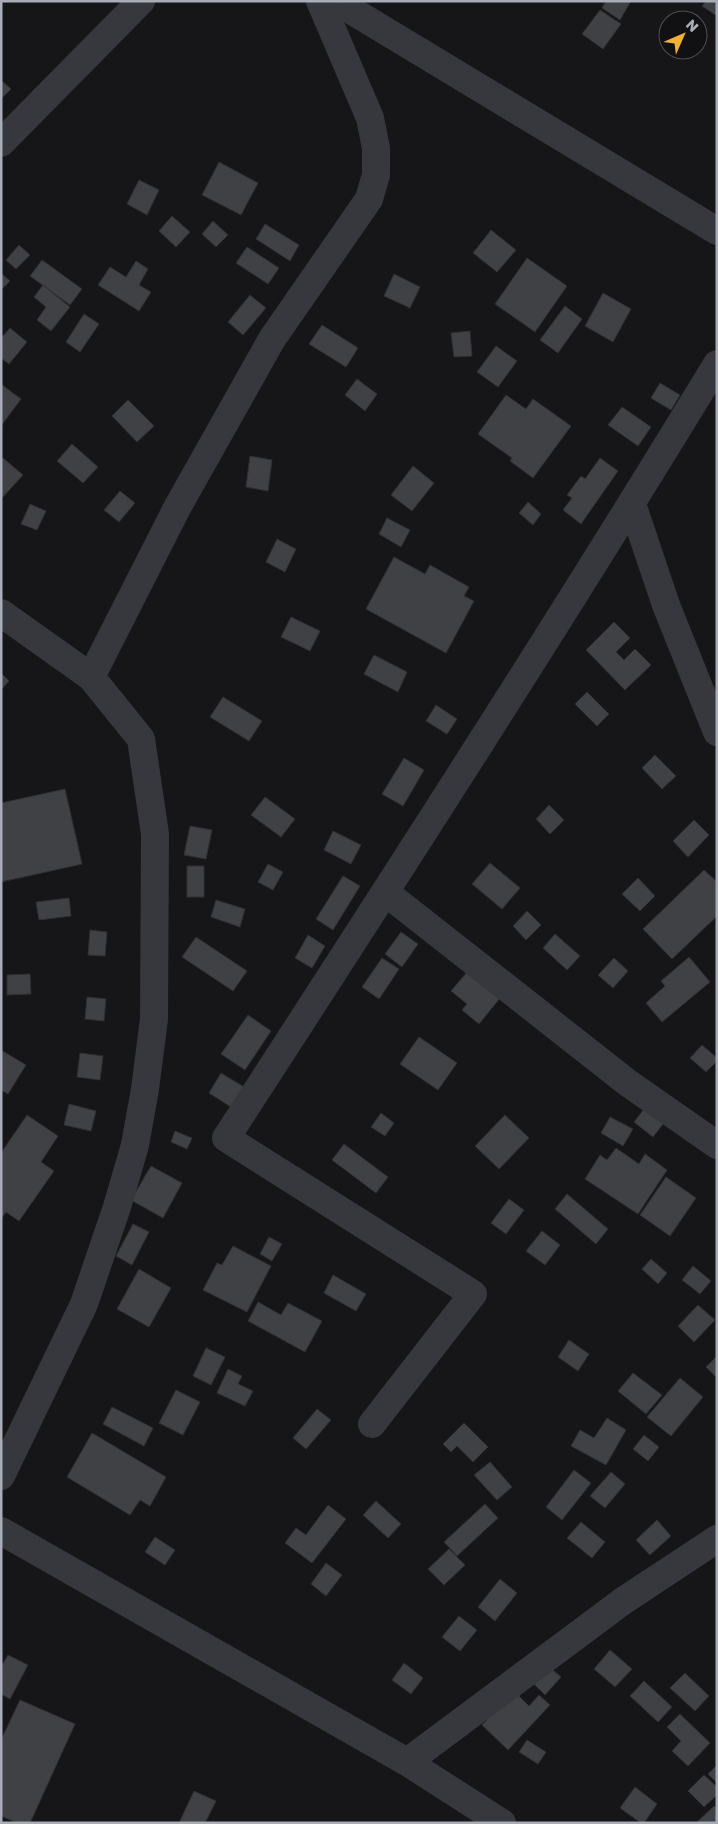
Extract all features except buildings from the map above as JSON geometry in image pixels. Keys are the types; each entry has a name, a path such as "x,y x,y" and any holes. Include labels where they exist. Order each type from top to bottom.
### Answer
{"street":[{"path":"1,143 141,1"},
{"path":"91,677 178,506 272,338 369,199 376,175 376,148 370,118 320,1"},
{"path":"336,1 717,231"},
{"path":"372,1424 473,1294 226,1138 386,892 632,504 717,364"},
{"path":"632,504 666,605 717,732"},
{"path":"1,613 91,677 141,739 155,834 154,1019 146,1089 134,1145 111,1225 84,1304 1,1476"},
{"path":"386,892 628,1083 717,1145"},
{"path":"1,1531 407,1762 502,1823"},
{"path":"407,1762 623,1602 717,1539"}]}
